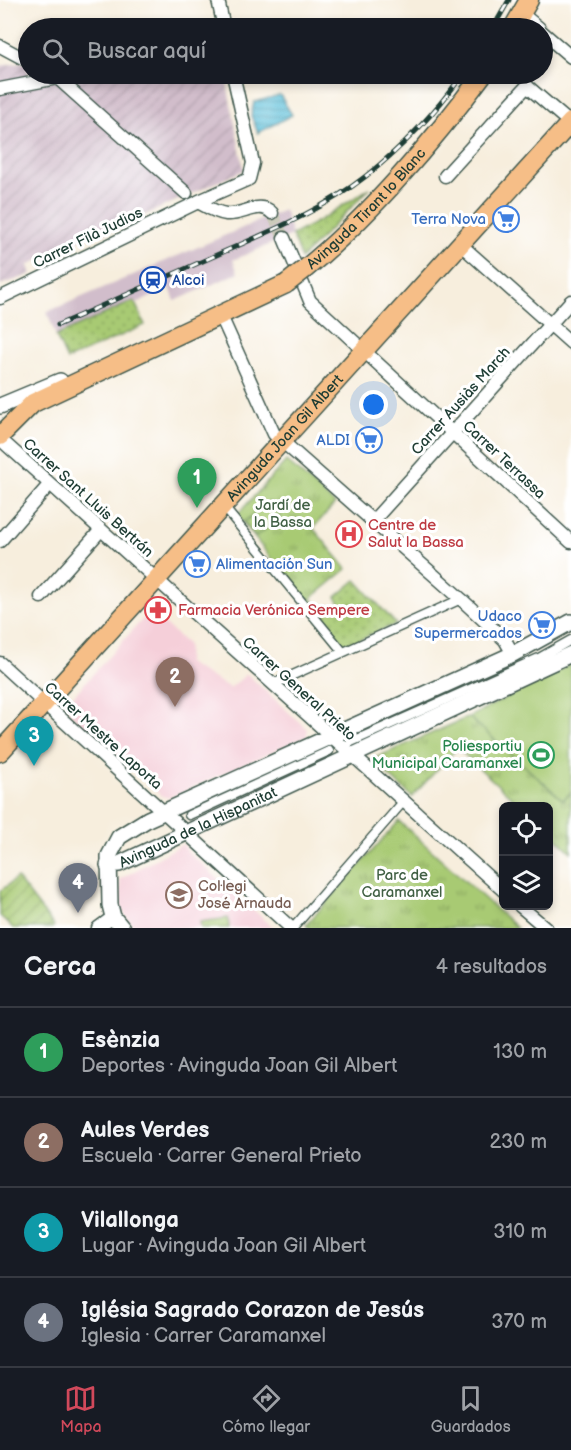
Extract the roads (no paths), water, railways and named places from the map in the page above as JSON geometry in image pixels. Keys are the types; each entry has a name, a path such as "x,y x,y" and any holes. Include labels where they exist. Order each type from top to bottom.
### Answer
{"main road":[{"name":"Avinguda Tirant lo Blanc","path":"0,437 33,403 286,284 330,249 368,209 474,84"},
{"name":"Avinguda Joan Gil Albert","path":"0,752 571,122"}],"street":[{"path":"218,0 222,18"},
{"path":"553,41 571,57"},
{"path":"0,46 18,56"},
{"path":"0,89 20,84"},
{"path":"67,84 186,193 196,191 196,203 223,214 242,213 258,207 267,208 272,213"},
{"name":"Carrer Filà Judios","path":"0,298 249,179 253,163 235,84"},
{"path":"445,176 527,86 571,122"},
{"name":"Carrer Terrassa","path":"284,238 310,302 571,542"},
{"path":"460,244 571,343"},
{"name":"Carrer Ausiàs March","path":"372,522 571,301"},
{"path":"221,316 269,426 282,441 505,640 513,654"},
{"name":"Avinguda Tirant lo Blanc","path":"0,406 102,363 124,359"},
{"name":"Carrer Sant Lluis Bertrán","path":"0,437 49,485 156,580"},
{"path":"0,540 49,485"},
{"path":"223,506 343,652"},
{"path":"41,597 100,531"},
{"name":"Carrer General Prieto","path":"156,580 273,684 330,744 351,749 403,802 499,887"},
{"path":"273,684 461,599"},
{"name":"Avinguda de la Hispanitat","path":"189,815 513,654 571,622"},
{"name":"Avinguda de la Hispanitat","path":"330,744 163,812 119,837 111,850 108,865 118,864 185,832 540,658 571,640"},
{"name":"Avinguda de la Hispanitat","path":"351,749 571,654"},
{"name":"Carrer Mestre Laporta","path":"0,663 292,928"},
{"path":"292,928 403,802"},
{"path":"98,928 117,922 108,865"},
{"path":"525,910 546,928"}],"water":[{"path":"280,95 292,115 258,133 251,116 254,102"}],"tunnel":[{"path":"272,213 284,238"}],"railway":[{"path":"499,18 509,0"},
{"path":"58,325 314,210 380,165 430,116 455,84"}],"place":[{"name":"Terra Nova","path":"506,219"},
{"name":"Alcoi","path":"153,280"},
{"name":"ALDI","path":"369,440"},
{"name":"Esènzia","path":"197,508"},
{"name":"Centre de Salut la Bassa","path":"349,534"},
{"name":"Alimentación Sun","path":"197,564"},
{"name":"Farmacia Verónica Sempere","path":"158,610"},
{"name":"Udaco Supermercados","path":"542,625"},
{"name":"Aules Verdes","path":"175,707"},
{"name":"Poliesportiu Municipal Caramanxel","path":"541,755"},
{"name":"Vilallonga","path":"34,766"},
{"name":"Col·legi José Arnauda","path":"179,895"},
{"name":"Iglésia Sagrado Corazon de Jesús","path":"78,913"}],"park label":[{"name":"Jardí de la Bassa","path":"283,514"},
{"name":"Parc de Caramanxel","path":"402,884"}]}
